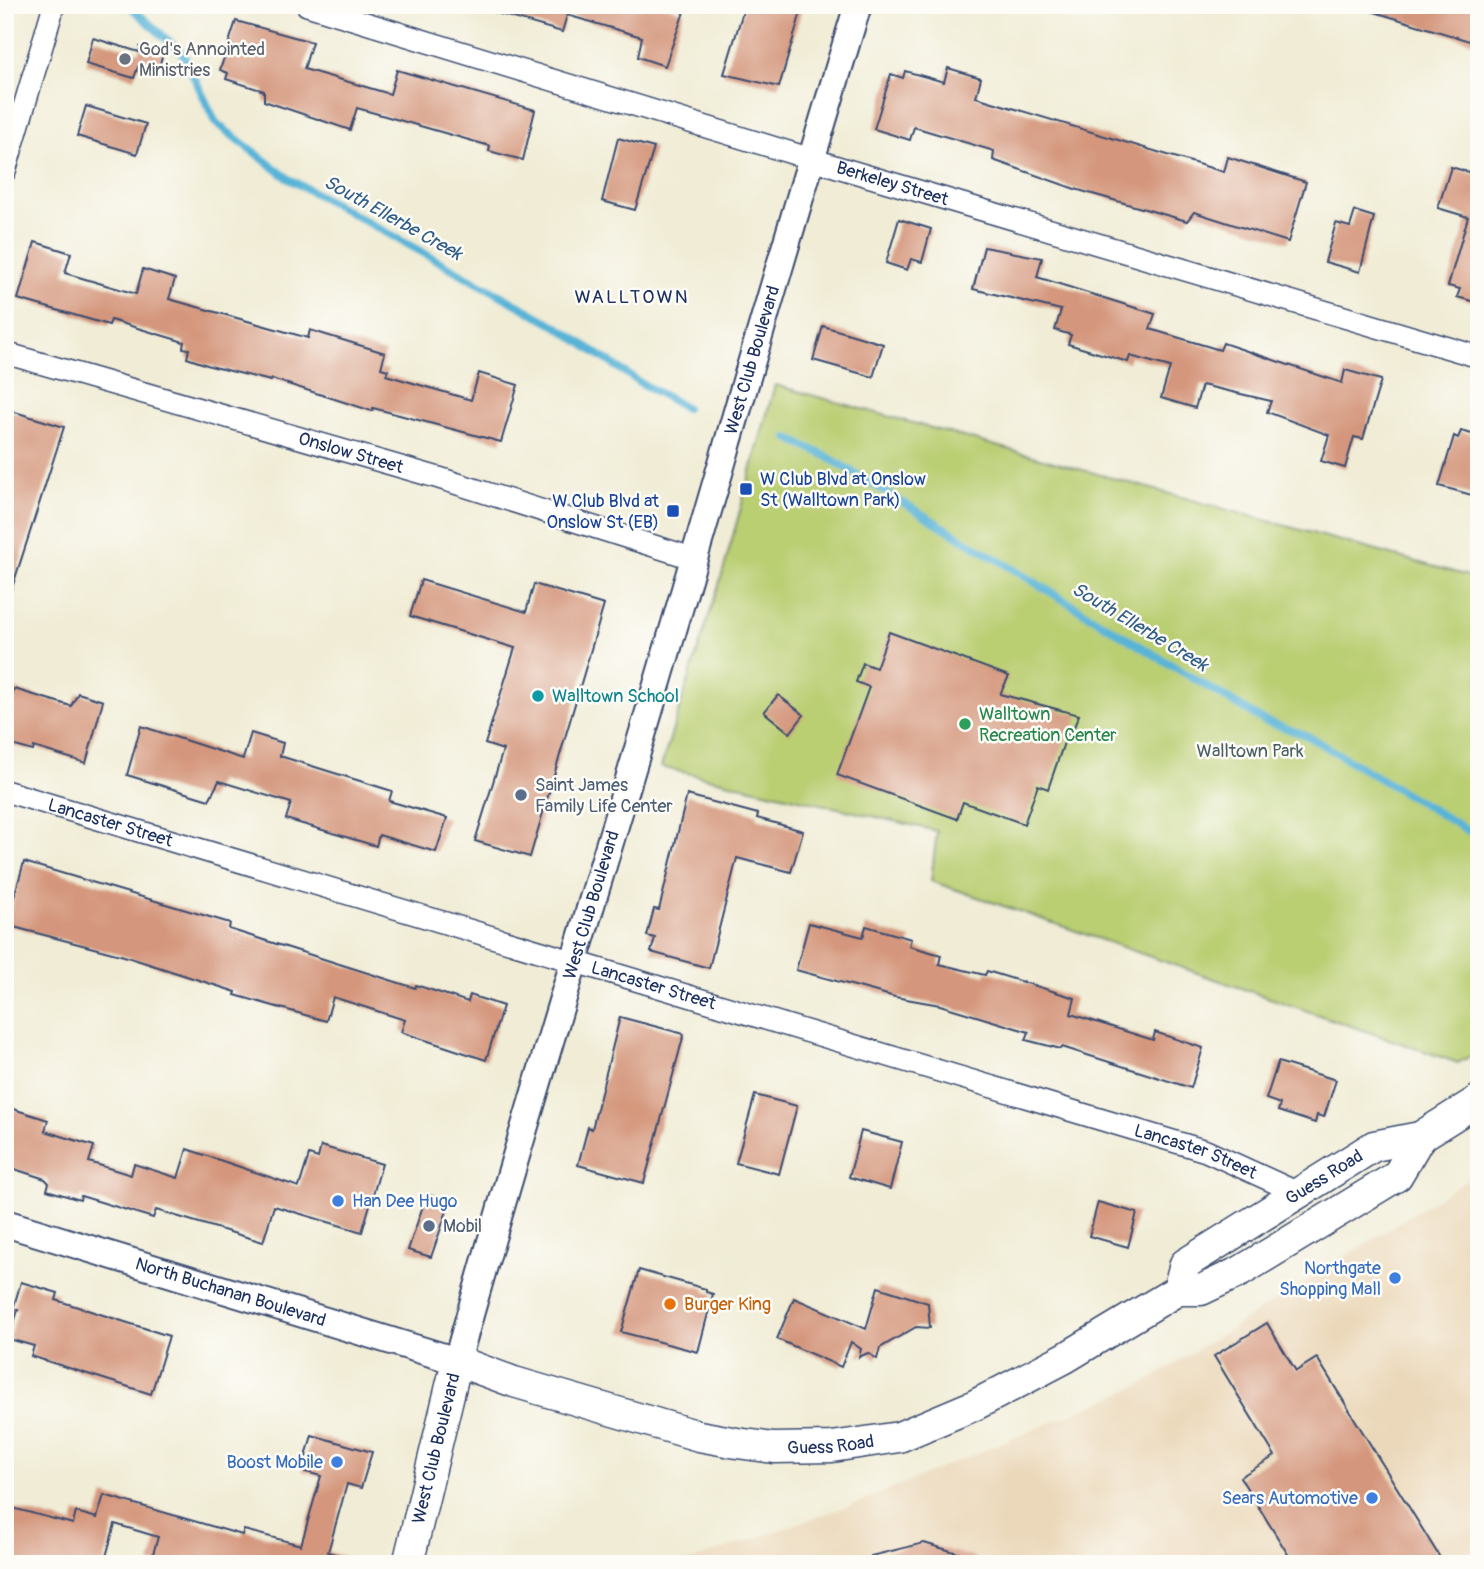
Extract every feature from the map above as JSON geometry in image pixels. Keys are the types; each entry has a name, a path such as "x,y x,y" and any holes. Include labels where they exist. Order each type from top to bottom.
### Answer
{"main road":[{"name":"Guess Road","path":"1178,1290 1185,1264 1374,1146 1420,1137 1479,1100"},
{"name":"Guess Road","path":"457,1362 514,1382 699,1436 774,1448 846,1446 899,1437 942,1421 1065,1358 1178,1290 1201,1290 1241,1271 1397,1176 1420,1137"},
{"name":"West Club Boulevard","path":"408,1564 457,1362"}],"street":[{"path":"5,171 54,5"},
{"name":"Berkeley Street","path":"307,5 811,159 1479,357"},
{"name":"West Club Boulevard","path":"457,1362 573,960 695,559 734,414 858,5"},
{"name":"Onslow Street","path":"5,354 439,478 695,559"},
{"name":"Lancaster Street","path":"5,791 1206,1152 1298,1194"},
{"name":"North Buchanan Boulevard","path":"5,1223 457,1362"}],"shaded area":[{"name":"Northgate Shopping Mall","path":"1479,1172 1479,1564 681,1564 855,1504 1143,1384"}],"green space":[{"name":"Walltown Park","path":"775,385 1479,579 1479,1051 1458,1063 931,881 937,831 661,767 724,568"}],"building":[{"path":"491,5 663,5 684,12 665,66 638,57 642,37 567,15 562,32 490,11"},
{"path":"745,5 803,5 779,87 724,74"},
{"path":"1369,5 1479,5 1479,44 1368,10"},
{"path":"236,21 312,42 304,69 390,94 397,70 535,110 523,160 489,151 490,146 357,108 350,130 264,101 264,91 226,79 228,73 220,70"},
{"name":"God's Annointed Ministries","path":"93,38 139,52 140,47 163,54 157,73 138,67 134,78 86,64"},
{"path":"948,68 981,78 976,97 1224,172 1228,157 1306,182 1288,242 1194,212 1187,221 1075,189 993,160 994,151 914,127 910,140 874,129 891,74 903,78 905,71 944,82"},
{"path":"86,106 146,124 137,154 77,136"},
{"path":"618,138 654,148 635,210 602,201"},
{"path":"1451,167 1479,175 1479,303 1457,297 1460,289 1448,286 1468,217 1438,208"},
{"path":"1355,211 1374,217 1360,272 1325,262 1336,223 1350,227"},
{"path":"899,219 931,229 922,262 911,259 907,270 886,263"},
{"path":"35,242 71,253 65,273 136,294 143,269 175,279 169,299 308,338 310,330 385,353 381,368 388,370 386,375 471,400 479,373 518,385 501,442 373,408 372,411 272,379 271,381 210,366 187,358 189,349 183,348 184,342 111,320 109,325 18,299"},
{"path":"984,247 1042,258 1037,277 1155,314 1150,329 1220,350 1223,343 1342,383 1345,370 1381,380 1363,439 1354,437 1345,468 1321,461 1329,435 1267,412 1271,401 1202,385 1195,408 1161,398 1170,367 1130,356 1128,362 1068,344 1071,335 1055,330 1061,310 973,289"},
{"path":"823,326 883,344 873,377 813,360"},
{"path":"5,409 64,427 10,594 5,593"},
{"path":"1461,431 1479,436 1479,497 1439,486 1454,436 1458,438"},
{"name":"Walltown School","path":"421,580 526,612 534,584 604,605 530,857 475,841 503,750 485,744 515,648 410,616"},
{"name":"Walltown Recreation Center","path":"889,632 1009,676 1000,694 1079,715 1071,734 1067,734 1048,789 1038,785 1024,824 963,802 957,819 837,775 869,687 856,682 863,663 876,668"},
{"path":"14,689 71,706 78,693 103,701 86,763 34,747 33,751 5,743 5,720"},
{"path":"778,695 804,715 790,733 764,712"},
{"path":"141,726 243,759 251,733 283,743 280,756 392,791 389,801 447,818 436,852 379,835 376,846 286,819 291,803 219,781 209,800 127,775"},
{"path":"687,795 758,814 757,818 803,831 791,872 737,858 709,968 651,952 655,938 647,936 654,909 659,910"},
{"path":"24,862 230,923 229,929 415,988 416,985 468,1002 470,995 503,1006 486,1060 401,1032 405,1020 333,997 326,1021 235,995 236,992 124,956 6,925"},
{"path":"809,923 863,937 866,926 911,939 909,946 941,955 939,964 985,975 987,971 1075,998 1071,1014 1153,1040 1155,1032 1203,1048 1191,1088 1062,1047 1061,1049 1026,1040 1029,1032 940,1005 895,997 796,970"},
{"path":"620,1017 684,1034 644,1183 578,1165 588,1127 592,1129"},
{"path":"1278,1062 1336,1080 1324,1117 1317,1115 1315,1123 1278,1111 1280,1104 1266,1099"},
{"path":"755,1095 797,1106 779,1174 736,1163"},
{"path":"10,1108 48,1120 45,1131 94,1146 89,1162 131,1175 134,1164 178,1178 187,1149 299,1187 309,1155 318,1158 321,1146 382,1164 362,1232 274,1206 263,1242 156,1210 153,1218 81,1196 80,1200 47,1190 49,1183 45,1179 5,1166 5,1125"},
{"path":"861,1131 902,1142 890,1189 849,1177"},
{"name":"Mobil","path":"427,1194 450,1202 431,1257 408,1250"},
{"path":"1098,1202 1137,1213 1128,1247 1089,1236"},
{"name":"Burger King","path":"639,1270 706,1289 706,1292 713,1294 698,1352 621,1332"},
{"path":"21,1282 58,1293 56,1300 169,1336 151,1394 31,1356 34,1346 9,1339 18,1310 13,1309"},
{"path":"878,1287 928,1303 930,1328 916,1327 880,1348 877,1359 868,1353 859,1357 861,1349 851,1342 841,1367 777,1339 794,1298 866,1329"},
{"path":"1267,1323 1296,1371 1317,1358 1444,1564 1294,1564 1240,1477 1275,1456 1214,1356"},
{"path":"312,1435 372,1452 361,1488 347,1484 328,1552 346,1557 345,1564 150,1564 158,1537 115,1524 104,1564 5,1564 5,1506 73,1524 76,1512 97,1518 104,1495 242,1535 244,1530 301,1545 321,1476 302,1471"},
{"path":"924,1543 975,1558 974,1564 872,1564 871,1556"}],"waterway":[{"name":"South Ellerbe Creek","path":"131,7 183,54 216,123 289,179 558,327 639,382 686,408"},
{"name":"South Ellerbe Creek","path":"788,438 826,456 1264,721 1306,735 1479,837"}],"place":[{"name":"God's Annointed Ministries","path":"125,59"},
{"name":"W Club Blvd at Onslow St (Walltown Park)","path":"746,489"},
{"name":"W Club Blvd at Onslow St (EB)","path":"673,511"},
{"name":"Walltown School","path":"538,696"},
{"name":"Walltown Recreation Center","path":"965,724"},
{"name":"Saint James Family Life Center","path":"521,795"},
{"name":"Han Dee Hugo","path":"338,1201"},
{"name":"Mobil","path":"429,1226"},
{"name":"Northgate Shopping Mall","path":"1395,1278"},
{"name":"Burger King","path":"670,1304"},
{"name":"Boost Mobile","path":"337,1462"},
{"name":"Sears Automotive","path":"1372,1498"}],"district":[{"name":"WALLTOWN","path":"632,297"}]}
